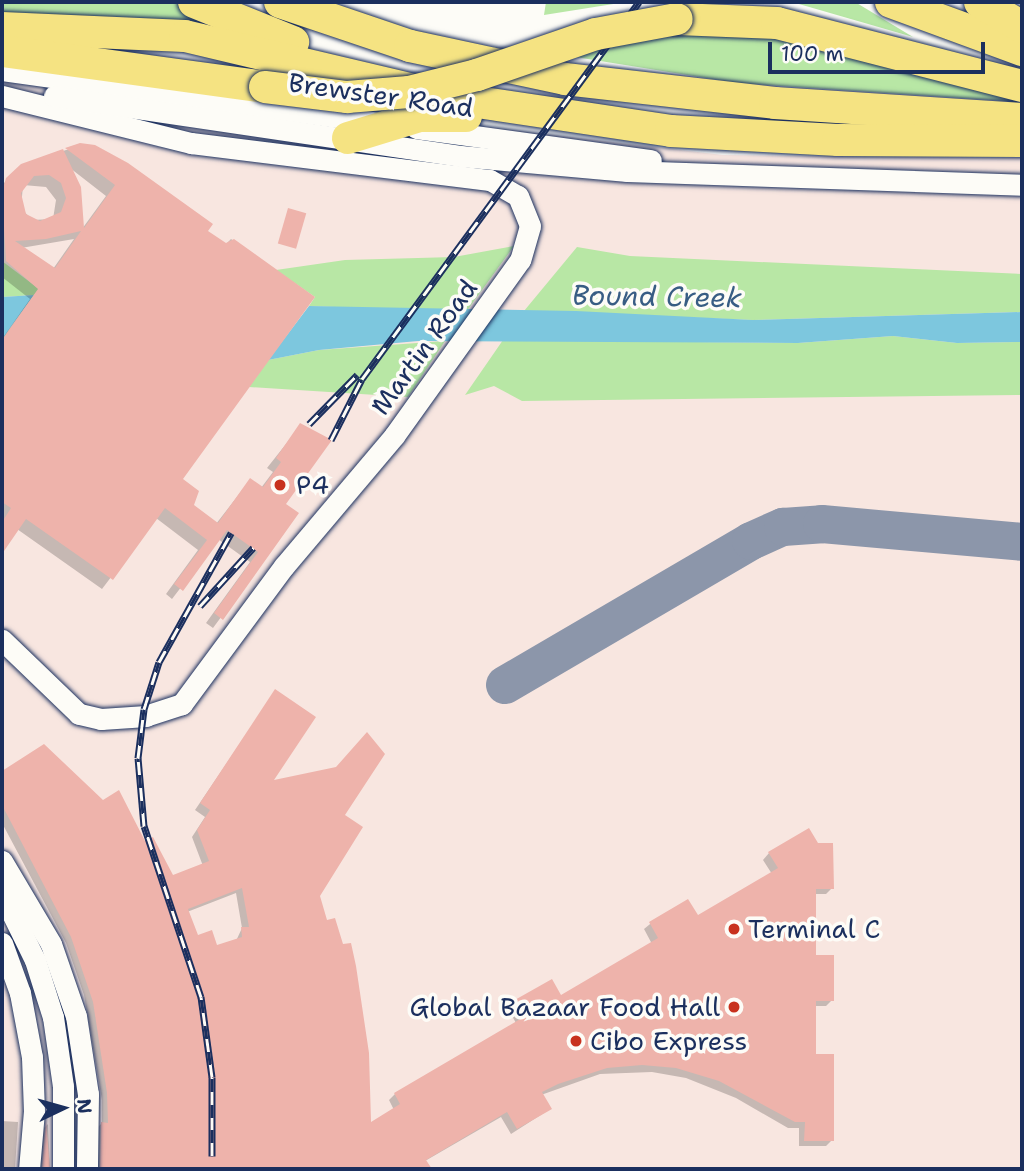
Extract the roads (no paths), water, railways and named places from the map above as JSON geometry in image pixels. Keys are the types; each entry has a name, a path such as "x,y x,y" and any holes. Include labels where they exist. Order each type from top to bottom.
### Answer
{"highway":[{"path":"194,2 320,51 463,86 570,102 723,114 750,100"},
{"path":"279,2 384,38 475,62 578,80 750,100 1022,119"},
{"path":"891,2 1022,50"},
{"path":"980,2 1022,27"},
{"path":"2,51 347,96 409,92 477,75 596,34 668,20 752,20 820,33 1022,86"},
{"path":"2,28 185,36 444,97 671,131"},
{"path":"348,138 390,124 442,115 571,127 796,138 1022,141"}],"street":[{"name":"Brewster Road","path":"2,70 754,175"},
{"name":"Brewster Road","path":"2,89 348,138 362,144 474,157 627,171 1022,185"},
{"name":"Martin Road","path":"2,96 175,139 258,153 496,182 513,191 525,206 528,240 520,260 415,406 284,566 187,699 171,710 146,716 101,719 64,703 2,640"},
{"path":"175,139 165,128 165,113 187,96"},
{"path":"2,861 57,959 76,1016 84,1060 87,1169"},
{"path":"2,893 46,991 59,1051 65,1112 63,1169"},
{"path":"2,943 26,1018 34,1111 29,1169"}],"water":[{"path":"34,295 10,328 2,340 2,297"},
{"path":"309,306 576,311 753,320 1022,312 1022,342 957,343 893,336 798,343 418,341 319,350 268,360"}],"railway":[{"path":"331,440 362,379 639,2"},
{"path":"309,424 357,375"},
{"path":"212,1156 212,1077 201,997 144,826 138,758 144,709 159,662 231,533"},
{"path":"200,606 253,548"}],"place":[{"name":"P4","path":"280,485"},
{"name":"Terminal C","path":"734,929"},
{"name":"Global Bazaar Food Hall","path":"734,1007"},
{"name":"Cibo Express","path":"576,1041"}],"water label":[{"name":"Bound Creek","path":"657,296"}]}
